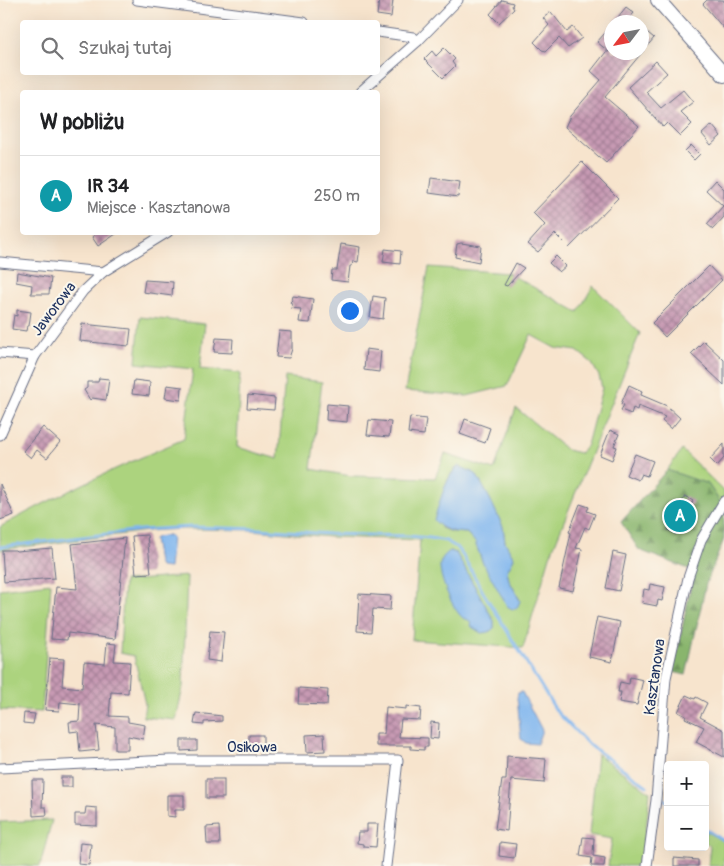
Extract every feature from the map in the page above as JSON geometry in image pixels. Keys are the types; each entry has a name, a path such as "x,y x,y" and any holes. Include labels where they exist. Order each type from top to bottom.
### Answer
{"main road":[{"path":"658,0 723,72"}],"street":[{"path":"137,0 289,20"},
{"path":"380,74 418,41 458,0"},
{"path":"380,32 413,37 418,41"},
{"path":"362,90 379,75"},
{"name":"Jaworowa","path":"0,435 35,356 74,303 103,272 163,235"},
{"path":"0,262 103,272"},
{"path":"0,352 35,356"},
{"name":"Kasztanowa","path":"647,866 656,800 666,678 688,578 700,540 724,501"},
{"name":"Osikowa","path":"0,768 170,760 398,760 386,866"}],"green space":[{"path":"429,267 508,273 578,312 593,286 640,333 550,556 523,648 412,640 420,540 330,537 252,530 182,529 148,531 0,550 0,527 91,480 184,439 193,369 136,363 140,317 205,324 200,369 240,373 237,447 278,459 285,377 322,382 311,469 351,476 435,478 445,454 494,470 516,408 567,450 580,453 587,445 602,388 599,376 591,362 577,351 555,348 531,335 507,386 467,396 405,391","holes":["459,466 476,474 503,527 505,542 514,558 507,571 509,580 520,600 482,561 475,542 467,533 451,532 441,528 442,503 446,486 453,471","450,551 456,553 494,621 494,628 472,627"]},
{"path":"682,450 724,491 724,508 708,484 667,470"},
{"path":"667,470 708,484 724,508 724,539 706,584 686,675 673,672 694,571 639,550 621,522"},
{"path":"187,576 183,687 176,720 143,717 145,704 134,656 120,653 124,581"},
{"path":"51,583 42,712 0,710 0,589"},
{"path":"597,754 650,792 642,866 608,866 612,839 589,835"},
{"path":"52,820 40,866 0,866 0,822"},
{"path":"709,833 724,842 724,866 708,866"}],"water":[{"path":"459,466 476,474 503,527 505,542 514,558 507,571 509,580 520,601 517,608 512,609 507,606 482,561 475,542 467,533 441,527 434,520 450,476"},
{"path":"169,535 172,537 169,568 160,567 154,539"},
{"path":"450,551 456,553 494,621 494,628 489,632 481,633 472,627 470,621 459,614 451,602 442,579 440,567 443,558"},
{"path":"522,692 542,730 537,744 526,743 521,739 517,698 518,693"}],"building":[{"path":"379,0 393,0 391,17 377,15"},
{"path":"502,0 513,3 514,9 499,23 490,14"},
{"path":"707,0 724,0 724,29 703,4"},
{"path":"626,7 634,13 632,15 620,15"},
{"path":"551,12 567,32 573,27 582,38 568,48 559,38 546,51 542,50 534,42 549,25 543,18"},
{"path":"604,34 604,48 597,42"},
{"path":"649,34 654,38 649,44"},
{"path":"444,48 455,59 452,62 455,66 443,78 424,59 432,51 436,56"},
{"path":"604,55 604,60 636,60 605,97 639,126 606,163 565,127 570,116 601,80 591,71"},
{"path":"656,61 667,73 646,92 661,108 683,90 693,102 680,112 692,124 680,136 667,123 663,127 628,87"},
{"path":"712,125 721,136 711,145 702,134"},
{"path":"691,145 700,154 694,160 685,151"},
{"path":"582,162 618,198 569,248 555,234 538,252 528,244 545,225 533,213"},
{"path":"431,178 460,182 458,197 429,193"},
{"path":"715,180 724,189 724,217 713,229 707,224 723,206 706,190"},
{"path":"95,235 114,235 98,246 92,237"},
{"path":"341,244 360,247 358,262 353,261 352,266 350,266 348,282 331,280 332,270 337,270"},
{"path":"457,244 481,246 479,262 455,257"},
{"path":"385,249 401,251 400,264 383,262"},
{"path":"556,256 566,266 559,272 549,263"},
{"path":"516,263 524,268 507,286 504,285"},
{"path":"709,266 722,280 665,337 652,323"},
{"path":"17,272 51,278 49,294 31,294 32,285 16,282"},
{"path":"145,280 173,282 172,296 143,292"},
{"path":"293,296 313,299 310,323 299,322 301,309 291,308 290,302"},
{"path":"373,296 385,298 383,319 370,317"},
{"path":"17,310 31,312 29,326 27,326 26,331 12,329 14,315 17,316"},
{"path":"82,324 131,329 129,346 80,341"},
{"path":"279,331 292,332 292,349 289,358 276,357"},
{"path":"216,338 233,339 232,353 214,352"},
{"path":"704,341 724,360 724,385 691,354"},
{"path":"366,349 381,351 379,372 364,370"},
{"path":"99,378 109,379 106,400 92,398 90,400 84,390 87,388 87,382 98,382"},
{"path":"134,380 150,382 149,396 132,394"},
{"path":"167,385 182,387 181,400 165,398"},
{"path":"629,385 642,391 641,395 667,406 680,418 671,429 662,421 665,417 638,406 637,410 633,408 631,414 621,410 624,405 621,404"},
{"path":"248,395 275,398 274,410 247,408"},
{"path":"327,404 348,406 347,422 326,420"},
{"path":"410,417 426,419 424,435 408,433"},
{"path":"465,419 490,428 485,443 460,434"},
{"path":"369,420 391,422 389,437 367,435"},
{"path":"43,427 60,442 47,458 37,450 31,458 23,451"},
{"path":"610,430 619,434 614,446 617,447 612,460 600,455"},
{"path":"724,444 724,458 717,466 710,459"},
{"path":"635,454 653,461 647,476 641,474 638,480 626,475"},
{"path":"0,484 14,515 0,520"},
{"path":"685,496 693,501 676,535 668,530"},
{"path":"580,504 589,507 587,511 595,514 589,529 585,527 576,548 582,549 573,591 559,588 571,533 569,532"},
{"path":"147,535 151,573 136,574 132,536"},
{"path":"125,538 115,639 68,633 67,640 51,639 56,587 77,589 72,544"},
{"path":"52,548 55,578 4,582 2,550 16,551"},
{"path":"613,552 626,555 619,591 606,588"},
{"path":"650,584 665,587 662,601 658,600 657,606 642,603 644,589 649,590"},
{"path":"359,594 391,596 390,610 373,609 371,632 357,631"},
{"path":"597,617 620,622 612,662 589,657"},
{"path":"210,631 224,632 221,662 207,660"},
{"path":"107,643 116,644 114,661 130,662 128,693 111,692 109,716 128,717 128,722 145,725 143,739 128,736 128,750 115,750 115,727 96,725 99,750 80,752 78,731 70,732 69,722 79,721 80,704 60,702 59,711 45,710 50,658 64,659 62,686 82,688 84,662 105,664"},
{"path":"630,677 643,680 637,705 619,702 620,682 629,684"},
{"path":"299,688 328,690 327,705 298,704"},
{"path":"686,695 695,699 696,697 707,703 700,717 724,730 724,757 696,742 704,727 685,718 686,716 678,712"},
{"path":"406,706 421,708 420,720 401,719 399,737 428,738 428,747 424,747 424,750 411,749 411,746 376,746 376,734 384,734 386,707 406,709"},
{"path":"24,713 35,714 33,724 23,723"},
{"path":"196,713 222,716 222,721 204,722 204,725 194,724"},
{"path":"431,722 439,723 438,739 430,738"},
{"path":"324,734 325,751 307,752 306,735"},
{"path":"249,735 263,735 263,749 249,749"},
{"path":"181,740 197,740 197,750 181,751"},
{"path":"507,756 546,759 544,783 511,780 507,831 495,829 502,780 506,780"},
{"path":"61,777 72,777 72,787 61,787"},
{"path":"206,779 224,779 224,798 206,798"},
{"path":"32,780 43,780 42,807 46,807 47,815 33,816"},
{"path":"167,795 184,795 184,810 175,810 175,817 167,816"},
{"path":"86,807 97,808 97,826 75,825 75,814 85,814"},
{"path":"367,824 378,824 376,847 363,846 363,844 357,843 358,832 367,832"},
{"path":"219,826 220,844 207,844 206,827"},
{"path":"583,837 594,838 593,856 605,858 604,866 591,866 592,858 580,856"},
{"path":"500,842 516,844 514,858 499,856"},
{"path":"80,843 91,844 89,865 78,864"},
{"path":"674,858 698,860 698,866 674,866"}],"waterway":[{"path":"0,547 140,530 192,527 408,536 446,541 456,547 463,556 557,712 588,744 647,786"},
{"path":"709,832 724,841"}],"place":[{"name":"IR 34","path":"680,516"}]}
